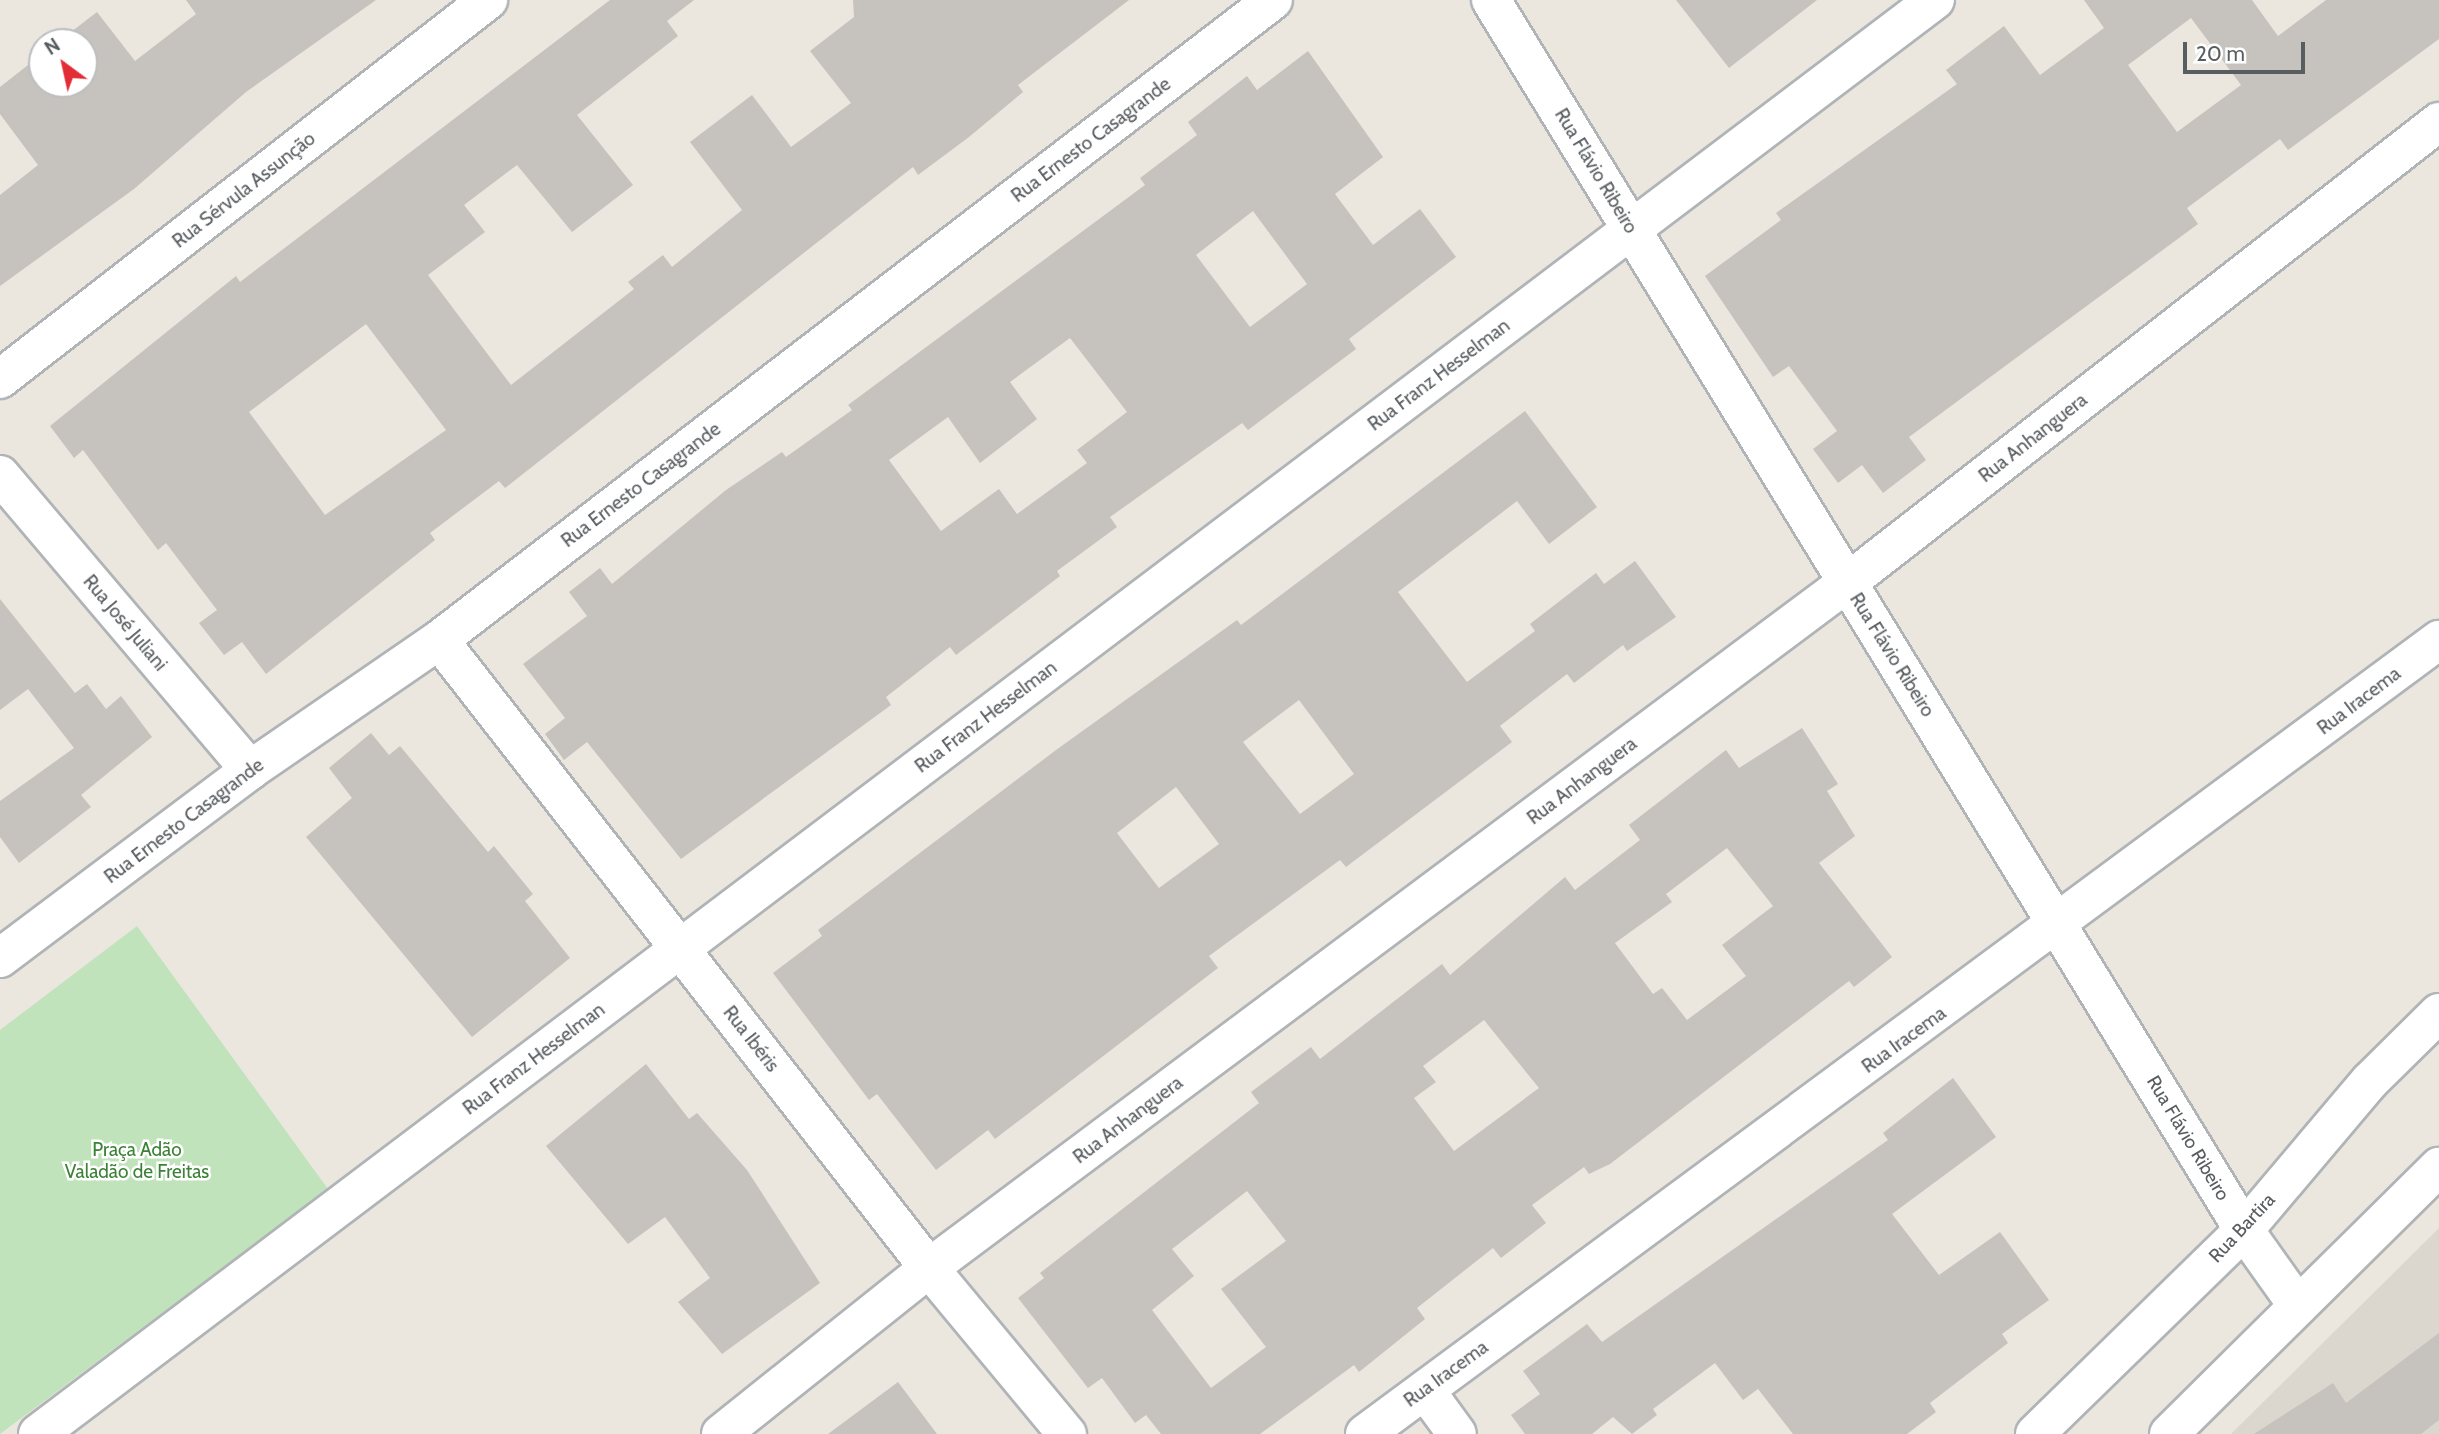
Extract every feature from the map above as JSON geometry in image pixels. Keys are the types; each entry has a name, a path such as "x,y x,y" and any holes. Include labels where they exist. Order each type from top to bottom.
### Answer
{"street":[{"name":"Rua Sérvula Assunção","path":"0,379 488,0"},
{"name":"Rua Ernesto Casagrande","path":"0,958 250,770 439,639 1273,0"},
{"name":"Rua Flávio Ribeiro","path":"1491,0 2244,1230 2298,1306"},
{"name":"Rua Franz Hesselman","path":"37,1434 1935,0"},
{"name":"Rua Anhanguera","path":"721,1434 929,1268 1847,582 2439,122"},
{"name":"Rua José Juliani","path":"0,475 250,770"},
{"name":"Rua Ibéris","path":"439,639 929,1268 1067,1434"},
{"name":"Rua Iracema","path":"1365,1434 2059,926 2439,640"},
{"name":"Rua Bartira","path":"2035,1434 2244,1230 2370,1081 2439,1013"},
{"path":"2169,1434 2439,1167"},
{"path":"1425,1390 1457,1434"}],"shaded area":[{"path":"2439,1228 2439,1434 2231,1434"}],"green space":[{"name":"Praça Adão Valadão de Freitas","path":"137,926 328,1189 0,1434 0,1030"}],"building":[{"path":"186,0 376,0 246,92 134,189 0,286 0,195 38,165 0,114 0,87 28,65 28,98 98,98 98,28 76,28 97,12 135,61 196,14"},
{"path":"610,0 694,0 667,21 678,36 577,115 633,185 572,232 517,165 464,205 485,232 428,275 511,385 634,289 628,282 663,255 672,267 742,210 690,142 752,95 791,147 851,103 810,51 854,17 853,0 1129,0 1018,85 1023,92 969,137 918,175 913,167 505,488 499,481 430,533 435,540 266,674 242,642 224,655 199,623 217,610 166,543 158,550 83,450 74,458 50,426 236,276 240,282","holes":["366,324 446,430 325,515 249,412"]},
{"path":"1676,0 1817,0 1729,68"},
{"path":"2084,0 2252,0 2278,36 2326,0 2439,0 2439,39 2288,150 2280,139 2187,208 2198,224 1909,437 1926,460 1883,493 1862,465 1838,483 1813,449 1837,431 1789,366 1773,377 1705,276 1781,220 1776,213 1957,84 1946,70 2004,26 2040,75 2104,28","holes":["2191,18 2241,85 2177,132 2128,65"]},
{"path":"1308,51 1383,157 1335,194 1373,245 1420,209 1456,257 1349,339 1356,349 1248,430 1242,423 1110,517 1117,527 1057,571 1060,576 956,655 950,647 886,697 891,705 681,859 587,742 564,760 545,734 565,718 523,664 587,616 569,592 600,568 612,584 726,490 782,452 786,457 852,410 848,405 1145,185 1140,178 1197,135 1188,122 1247,76 1257,90","holes":["1253,211 1307,284 1250,327 1196,255","1070,338 1127,412 1077,450 1087,463 1017,514 999,489 941,531 889,460 948,417 980,463 1037,419 1010,382"]},
{"path":"1525,411 1597,507 1549,544 1517,501 1398,592 1467,682 1535,631 1530,624 1596,573 1604,584 1635,561 1676,617 1627,651 1623,645 1574,683 1567,674 1500,726 1512,742 1346,867 1340,860 1209,956 1218,968 995,1139 988,1130 936,1170 877,1094 869,1100 773,973 822,936 818,930 1056,750 1237,620 1241,625","holes":["1299,700 1354,774 1300,814 1243,742","1176,787 1219,844 1159,888 1117,833"]},
{"path":"0,599 75,693 87,684 106,709 121,696 152,737 81,795 91,807 19,863 0,837 0,801 74,748 28,689 0,710"},
{"path":"1802,728 1838,784 1827,791 1855,836 1819,863 1892,957 1854,987 1849,981 1610,1164 1589,1174 1584,1167 1532,1205 1546,1223 1501,1258 1493,1248 1417,1308 1425,1319 1359,1372 1354,1365 1260,1434 1161,1434 1146,1415 1135,1423 1102,1378 1088,1388 1018,1298 1044,1278 1040,1273 1259,1103 1251,1092 1311,1047 1320,1059 1442,964 1450,975 1565,877 1575,890 1640,840 1629,825 1726,750 1739,768","holes":["1727,848 1773,906 1722,945 1746,976 1687,1020 1662,988 1653,994 1615,943 1672,902 1666,894","1484,1020 1539,1088 1454,1151 1414,1098 1436,1082 1423,1066","1247,1191 1286,1241 1221,1289 1266,1347 1211,1388 1152,1310 1194,1276 1172,1249"]},
{"path":"371,733 389,755 400,746 488,852 494,846 533,894 525,901 570,958 472,1037 306,837 352,798 329,768"},
{"path":"646,1064 689,1119 697,1113 747,1170 820,1283 722,1354 678,1302 710,1278 665,1217 628,1244 546,1146"},
{"path":"1953,1078 1996,1137 1892,1214 1939,1275 2000,1232 2049,1300 2002,1334 2008,1343 1930,1403 1936,1412 1907,1434 1793,1434 1758,1389 1743,1400 1715,1363 1653,1409 1657,1415 1632,1434 1613,1417 1592,1434 1525,1434 1511,1415 1540,1394 1523,1371 1587,1324 1602,1342 1888,1140 1883,1133"},
{"path":"2439,1333 2439,1420 2421,1434 2254,1434 2333,1383 2346,1403"},
{"path":"898,1382 937,1434 828,1434"}]}
